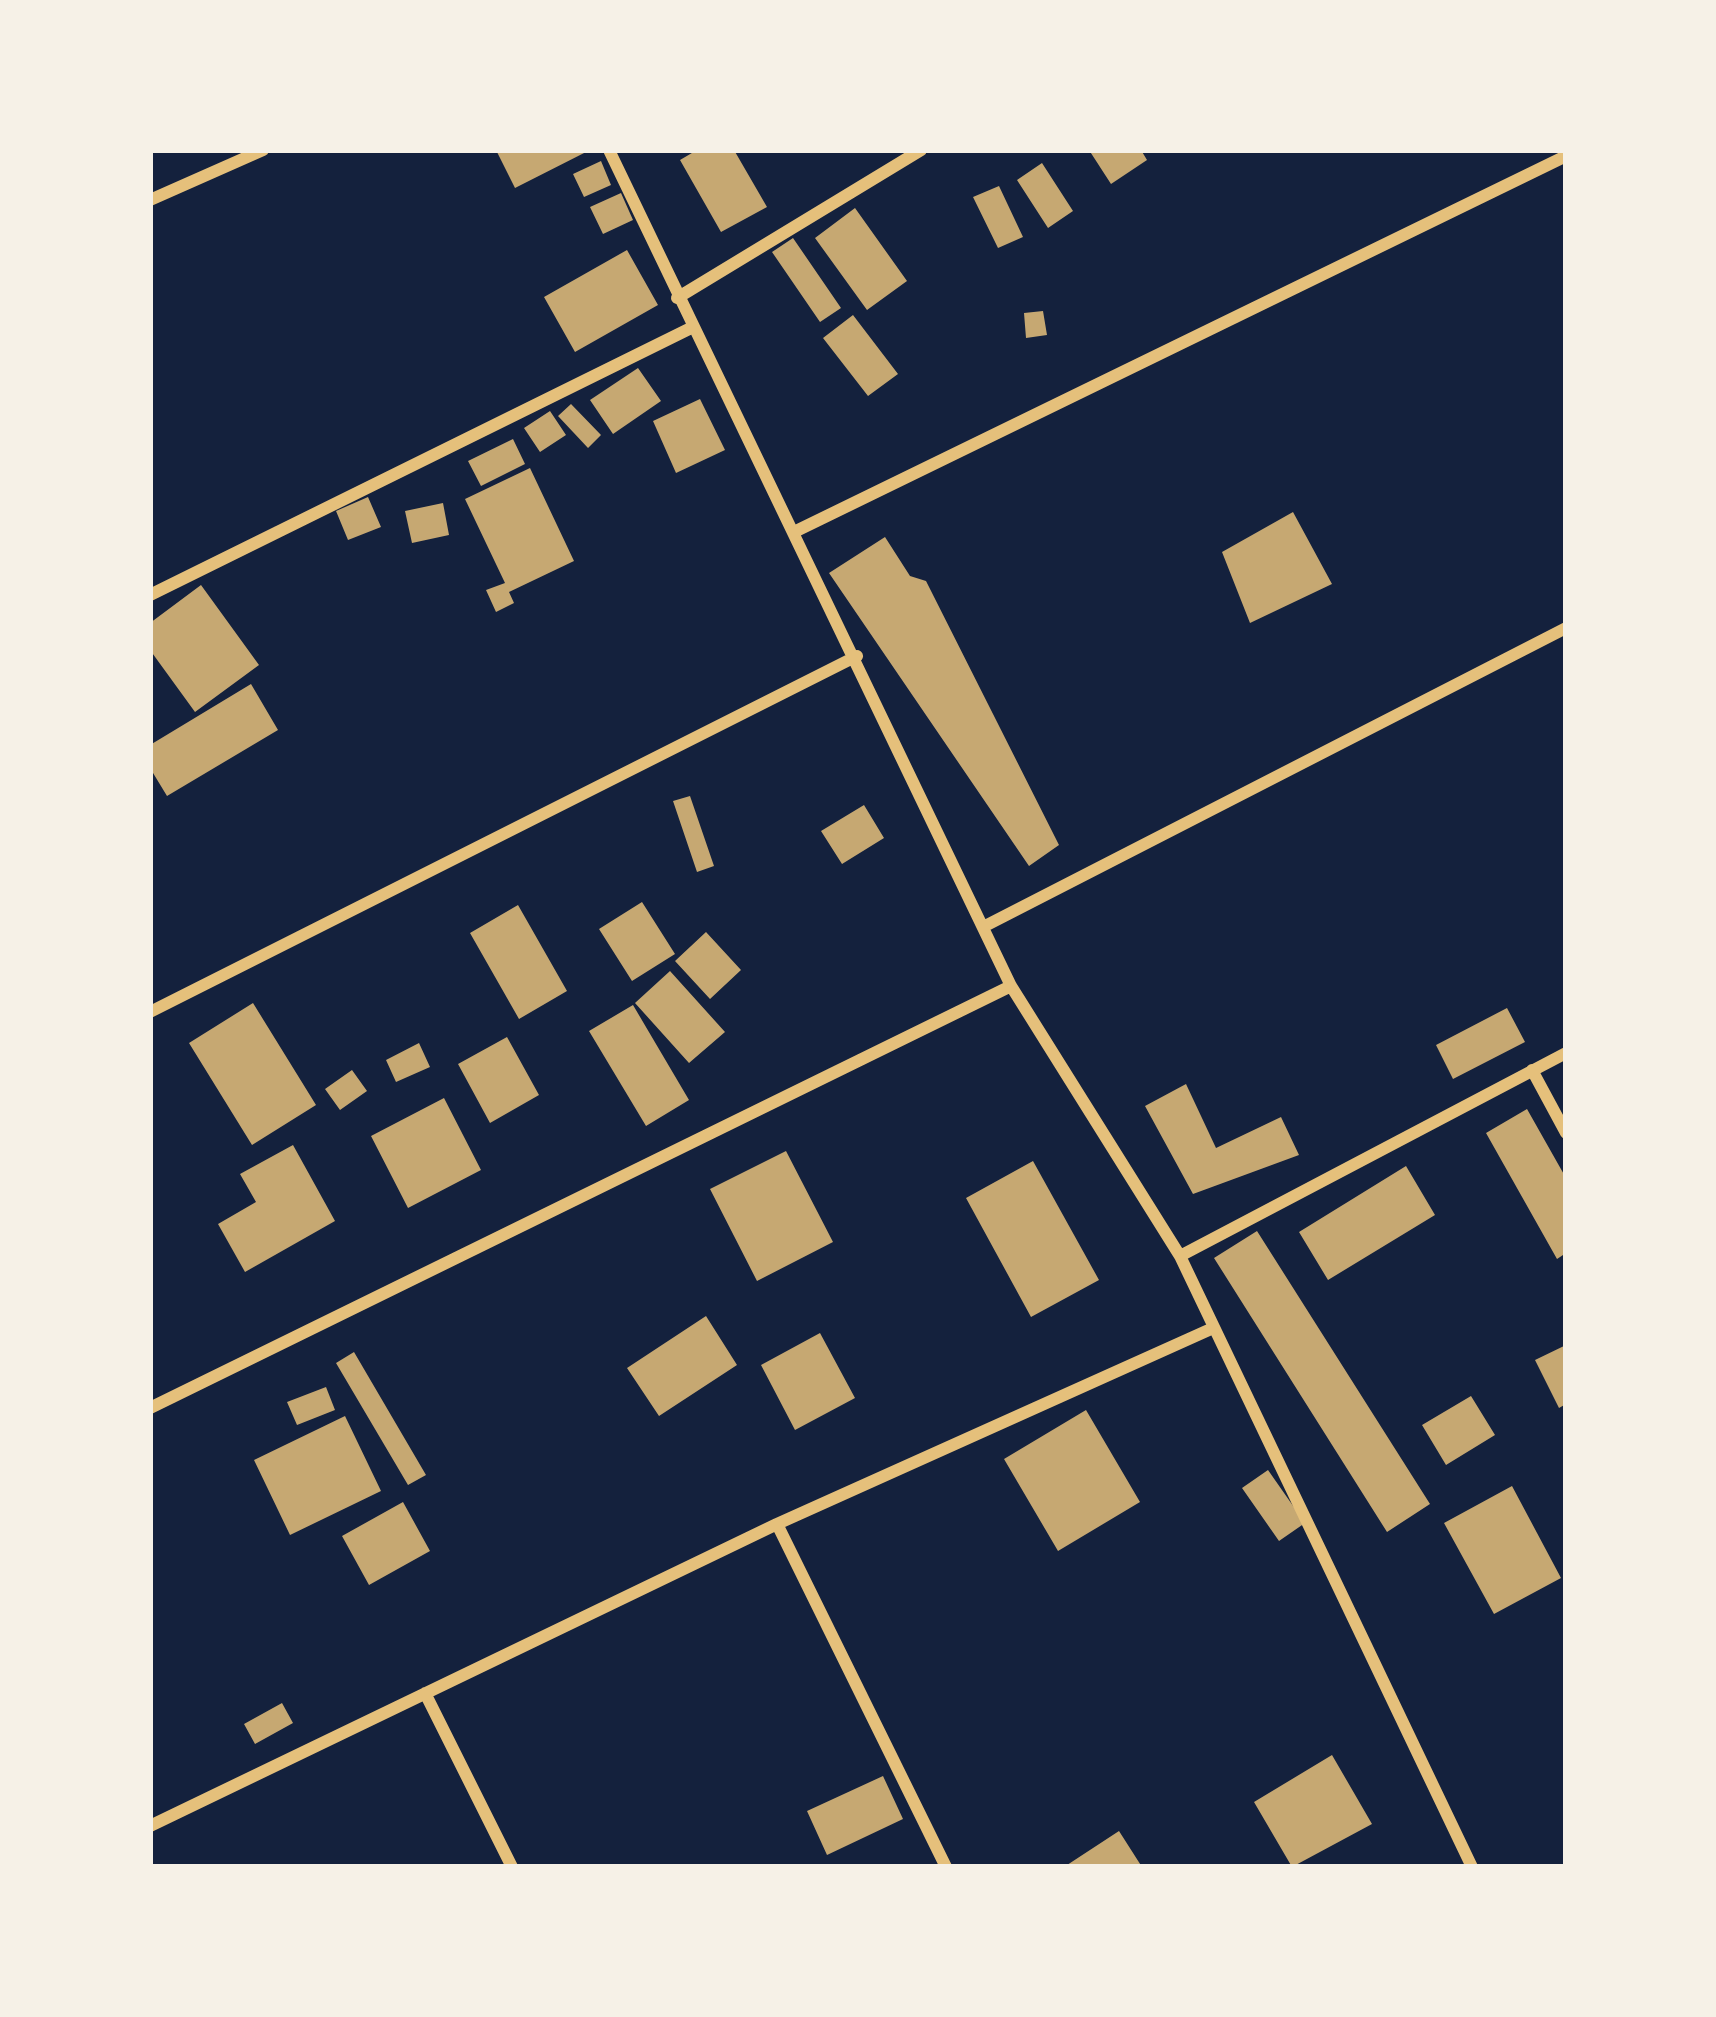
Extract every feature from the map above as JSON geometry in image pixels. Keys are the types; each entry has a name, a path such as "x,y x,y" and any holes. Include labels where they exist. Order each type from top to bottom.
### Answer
{"street":[{"path":"150,200 263,150"},
{"path":"609,150 691,328 857,656 1011,986 1180,1256 1472,1867"},
{"path":"677,298 921,150"},
{"path":"794,532 1566,156"},
{"path":"150,595 691,328"},
{"path":"983,926 1566,628"},
{"path":"150,1012 857,656"},
{"path":"150,1408 1011,986"},
{"path":"1180,1256 1566,1053"},
{"path":"1532,1070 1566,1133"},
{"path":"150,1826 777,1524 1211,1329"},
{"path":"777,1524 946,1867"},
{"path":"425,1694 512,1867"}],"building":[{"path":"496,150 590,150 515,188"},
{"path":"697,150 734,150 767,207 721,232 680,160"},
{"path":"1089,150 1141,150 1147,160 1111,184"},
{"path":"601,161 611,185 584,197 573,174"},
{"path":"1042,163 1073,211 1048,228 1017,180"},
{"path":"999,186 1023,237 998,248 973,197"},
{"path":"621,193 633,220 603,234 590,207"},
{"path":"855,208 907,281 867,310 815,238"},
{"path":"793,238 841,308 820,322 772,252"},
{"path":"627,250 658,305 575,352 544,297"},
{"path":"1043,311 1047,335 1026,338 1024,313"},
{"path":"853,315 898,374 868,396 823,338"},
{"path":"638,368 661,401 613,434 590,400"},
{"path":"700,399 725,450 676,473 653,421"},
{"path":"571,404 601,435 588,448 558,416"},
{"path":"550,411 566,435 540,452 524,428"},
{"path":"513,439 525,464 481,486 468,461"},
{"path":"530,468 574,561 509,592 514,603 496,612 486,590 505,583 465,499"},
{"path":"368,497 381,527 348,540 336,511"},
{"path":"443,503 449,535 412,543 405,511"},
{"path":"1293,512 1332,584 1250,623 1222,552"},
{"path":"885,537 910,576 926,581 1059,845 1029,866 829,573"},
{"path":"201,585 259,665 195,712 150,650 150,623"},
{"path":"251,684 278,730 167,796 150,768 150,745"},
{"path":"690,796 714,866 697,872 673,801"},
{"path":"864,805 884,838 842,864 821,831"},
{"path":"642,902 675,954 632,981 599,929"},
{"path":"518,905 567,991 519,1019 470,933"},
{"path":"706,932 741,970 710,999 675,961"},
{"path":"670,971 725,1032 689,1063 635,1003"},
{"path":"253,1003 316,1105 252,1145 189,1043"},
{"path":"633,1005 689,1100 646,1126 589,1031"},
{"path":"1507,1008 1525,1042 1453,1079 1436,1045"},
{"path":"507,1037 539,1095 490,1123 458,1064"},
{"path":"419,1043 430,1067 396,1082 386,1060"},
{"path":"352,1070 367,1091 340,1110 325,1089"},
{"path":"1186,1084 1216,1148 1281,1117 1299,1155 1193,1194 1145,1106"},
{"path":"444,1098 481,1170 408,1208 371,1136"},
{"path":"1527,1109 1566,1178 1566,1253 1557,1259 1486,1133"},
{"path":"293,1145 335,1221 245,1272 218,1224 256,1202 240,1174"},
{"path":"786,1151 833,1242 757,1281 710,1189"},
{"path":"1033,1161 1099,1280 1031,1317 966,1198"},
{"path":"1406,1166 1435,1215 1328,1280 1299,1232"},
{"path":"1257,1231 1430,1504 1387,1532 1214,1258"},
{"path":"706,1316 737,1365 659,1416 627,1368"},
{"path":"820,1333 855,1398 795,1430 761,1365"},
{"path":"1566,1345 1566,1404 1559,1408 1535,1360"},
{"path":"354,1352 426,1475 408,1485 336,1363"},
{"path":"326,1387 335,1410 297,1425 287,1402"},
{"path":"1471,1396 1495,1435 1446,1465 1422,1425"},
{"path":"1086,1410 1140,1502 1058,1551 1004,1459"},
{"path":"345,1416 381,1491 290,1535 254,1460"},
{"path":"1268,1470 1305,1523 1279,1541 1242,1488"},
{"path":"1512,1486 1561,1578 1494,1614 1444,1523"},
{"path":"403,1502 430,1551 369,1585 342,1536"},
{"path":"282,1703 293,1723 255,1744 244,1724"},
{"path":"1332,1755 1372,1824 1292,1867 1254,1802"},
{"path":"883,1776 903,1819 827,1855 807,1811"},
{"path":"1119,1831 1142,1867 1064,1867"}]}
